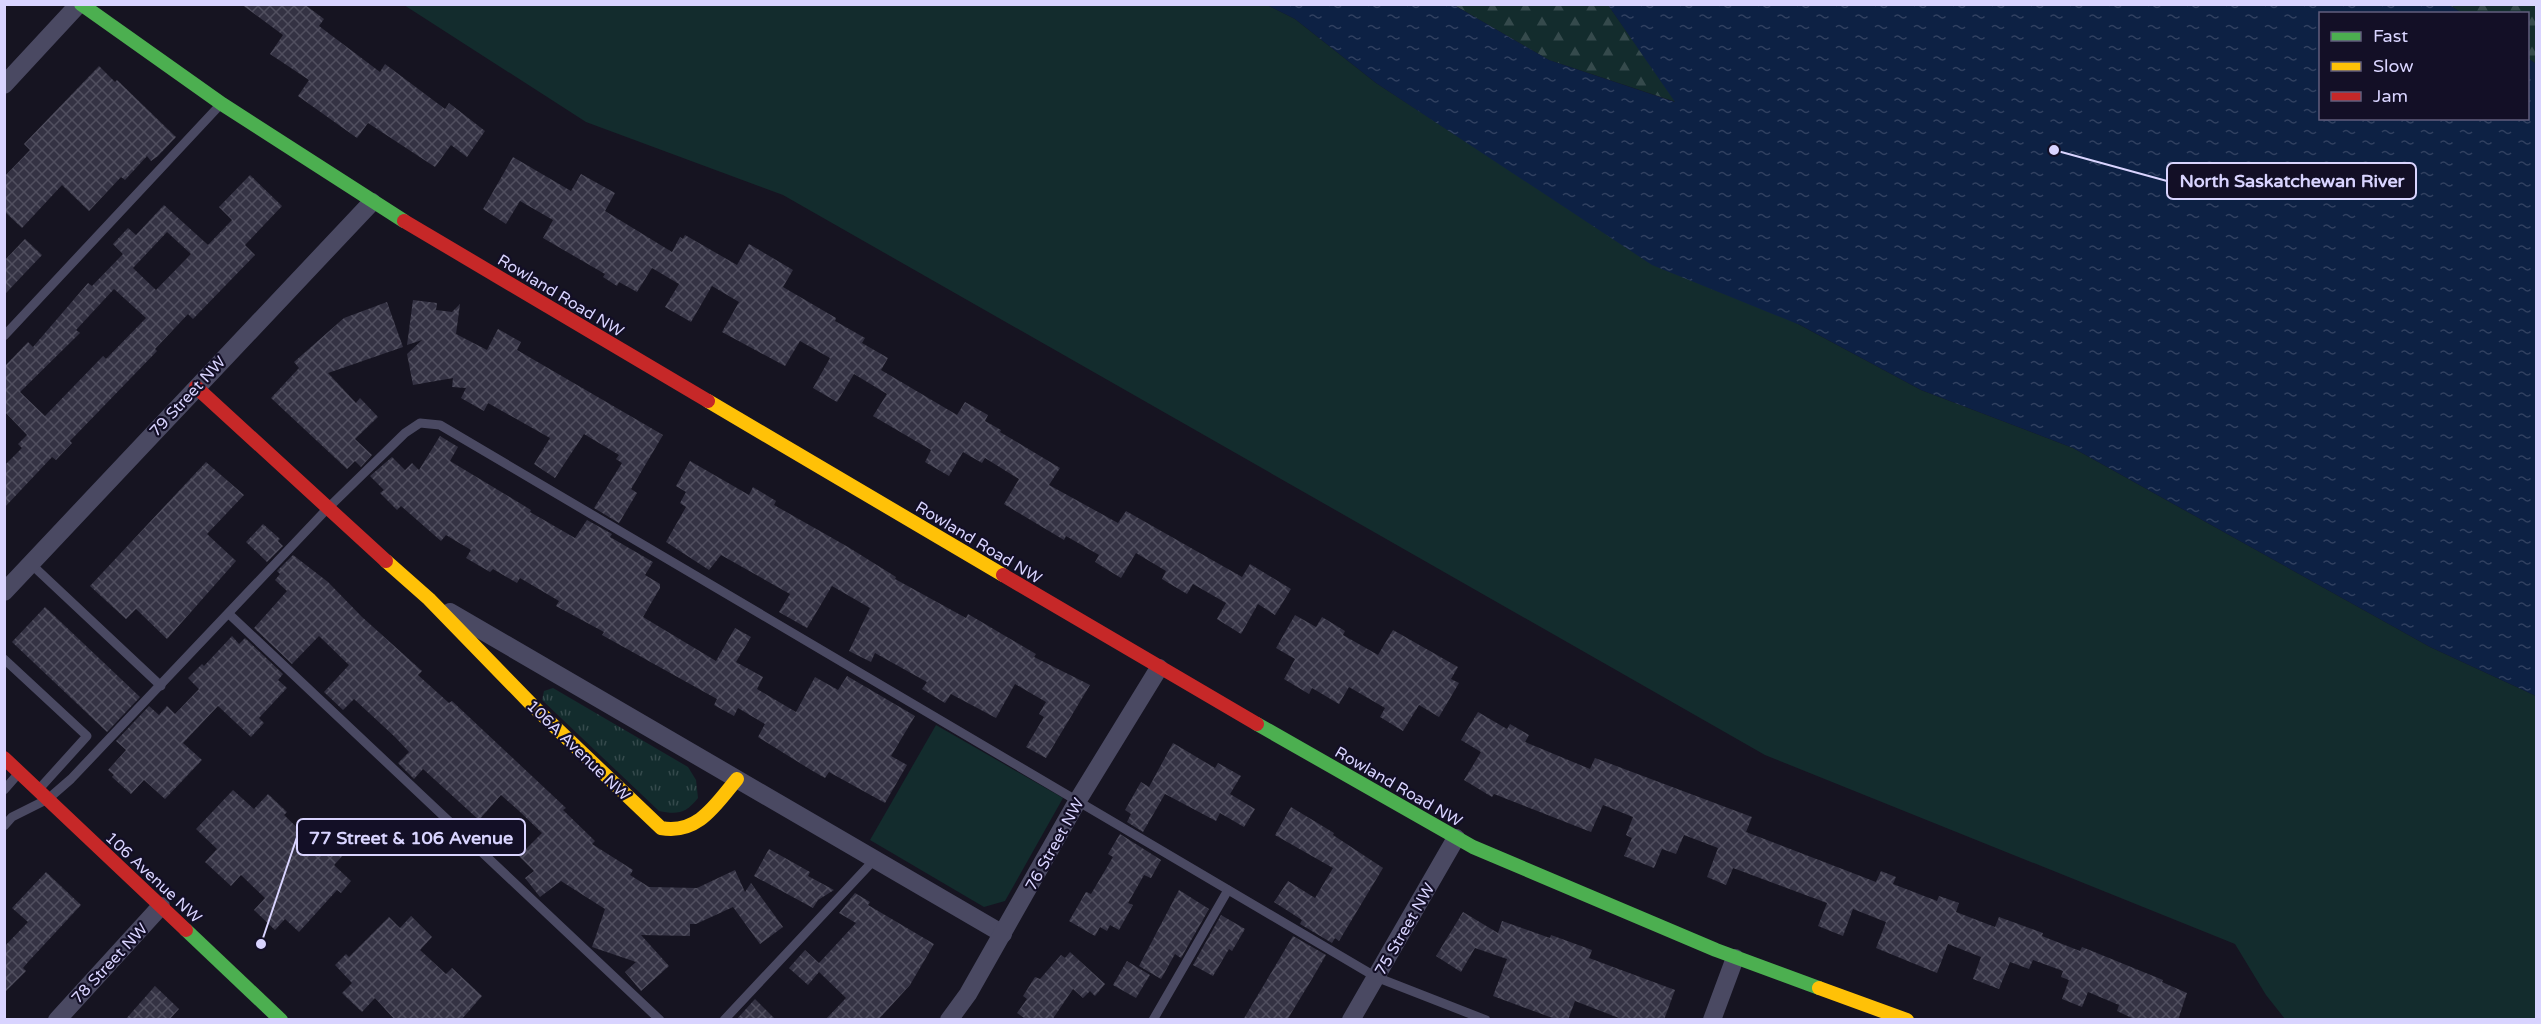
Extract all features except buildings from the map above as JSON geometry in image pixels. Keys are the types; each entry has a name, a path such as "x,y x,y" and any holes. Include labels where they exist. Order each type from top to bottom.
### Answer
{"street":[{"path":"4,85 80,4"},
{"name":"Rowland Road NW","path":"80,4 222,104 372,202 1160,668 1456,838 1735,958 1907,1020"},
{"name":"79 Street NW","path":"4,592 372,202"},
{"name":"106A Avenue NW","path":"196,387 429,600 533,706 661,828 679,831 696,824 737,779"},
{"name":"106A Avenue NW","path":"429,600 1003,934"},
{"name":"76 Street NW","path":"949,1020 968,994 1078,800 1160,668"},
{"name":"106 Avenue NW","path":"4,758 276,1018"},
{"name":"75 Street NW","path":"1351,1020 1456,838"},
{"name":"78 Street NW","path":"57,1020 161,906"},
{"path":"1713,1020 1735,958"}],"lane":[{"path":"4,336 222,104"},
{"path":"4,826 12,817 101,748 327,509 405,433 420,423 440,425 1376,977 1486,1020"},
{"path":"31,564 161,686"},
{"path":"229,614 660,1020"},
{"path":"4,659 101,748"},
{"path":"43,795 87,736"},
{"path":"4,790 20,772"},
{"path":"724,1020 875,859"},
{"path":"1153,1020 1228,890"}],"green space":[{"path":"404,5 1267,5 1295,19 1376,83 1505,167 1921,390 2073,448 2430,647 2536,696 2536,1019 2285,1019 2266,995 2235,944 1765,755 783,195 586,122"},
{"path":"1454,5 1608,5 1676,102 1549,60"},
{"path":"2449,5 2536,5 2536,64 2529,59 2529,12 2460,12"},
{"path":"553,688 688,767 696,780 698,798 690,807 681,812 659,811 542,700 544,691"},
{"path":"936,725 1063,798 1005,901 984,907 870,840"}],"water":[{"path":"1267,5 1454,5 1549,60 1675,102 1608,5 2449,5 2460,12 2319,12 2319,120 2529,120 2529,59 2536,64 2536,696 2430,647 2073,448 1921,390 1800,325 1652,265 1376,83 1295,19"}],"traffic: fast":[{"path":"81,4 222,104 404,221"},
{"path":"1257,724 1473,847 1716,950 1819,988"},
{"path":"186,930 281,1020"}],"traffic: slow":[{"path":"708,401 1003,575"},
{"path":"386,561 429,599 533,706 661,828 686,827 696,822 705,816 737,779"},
{"path":"1819,988 1907,1020"}],"traffic: jam":[{"path":"404,221 708,401"},
{"path":"196,387 386,561"},
{"path":"1003,575 1257,724"},
{"path":"4,758 186,930"}],"place":[{"name":"North Saskatchewan River","path":"2054,150"},
{"name":"77 Street & 106 Avenue","path":"261,944"}]}
